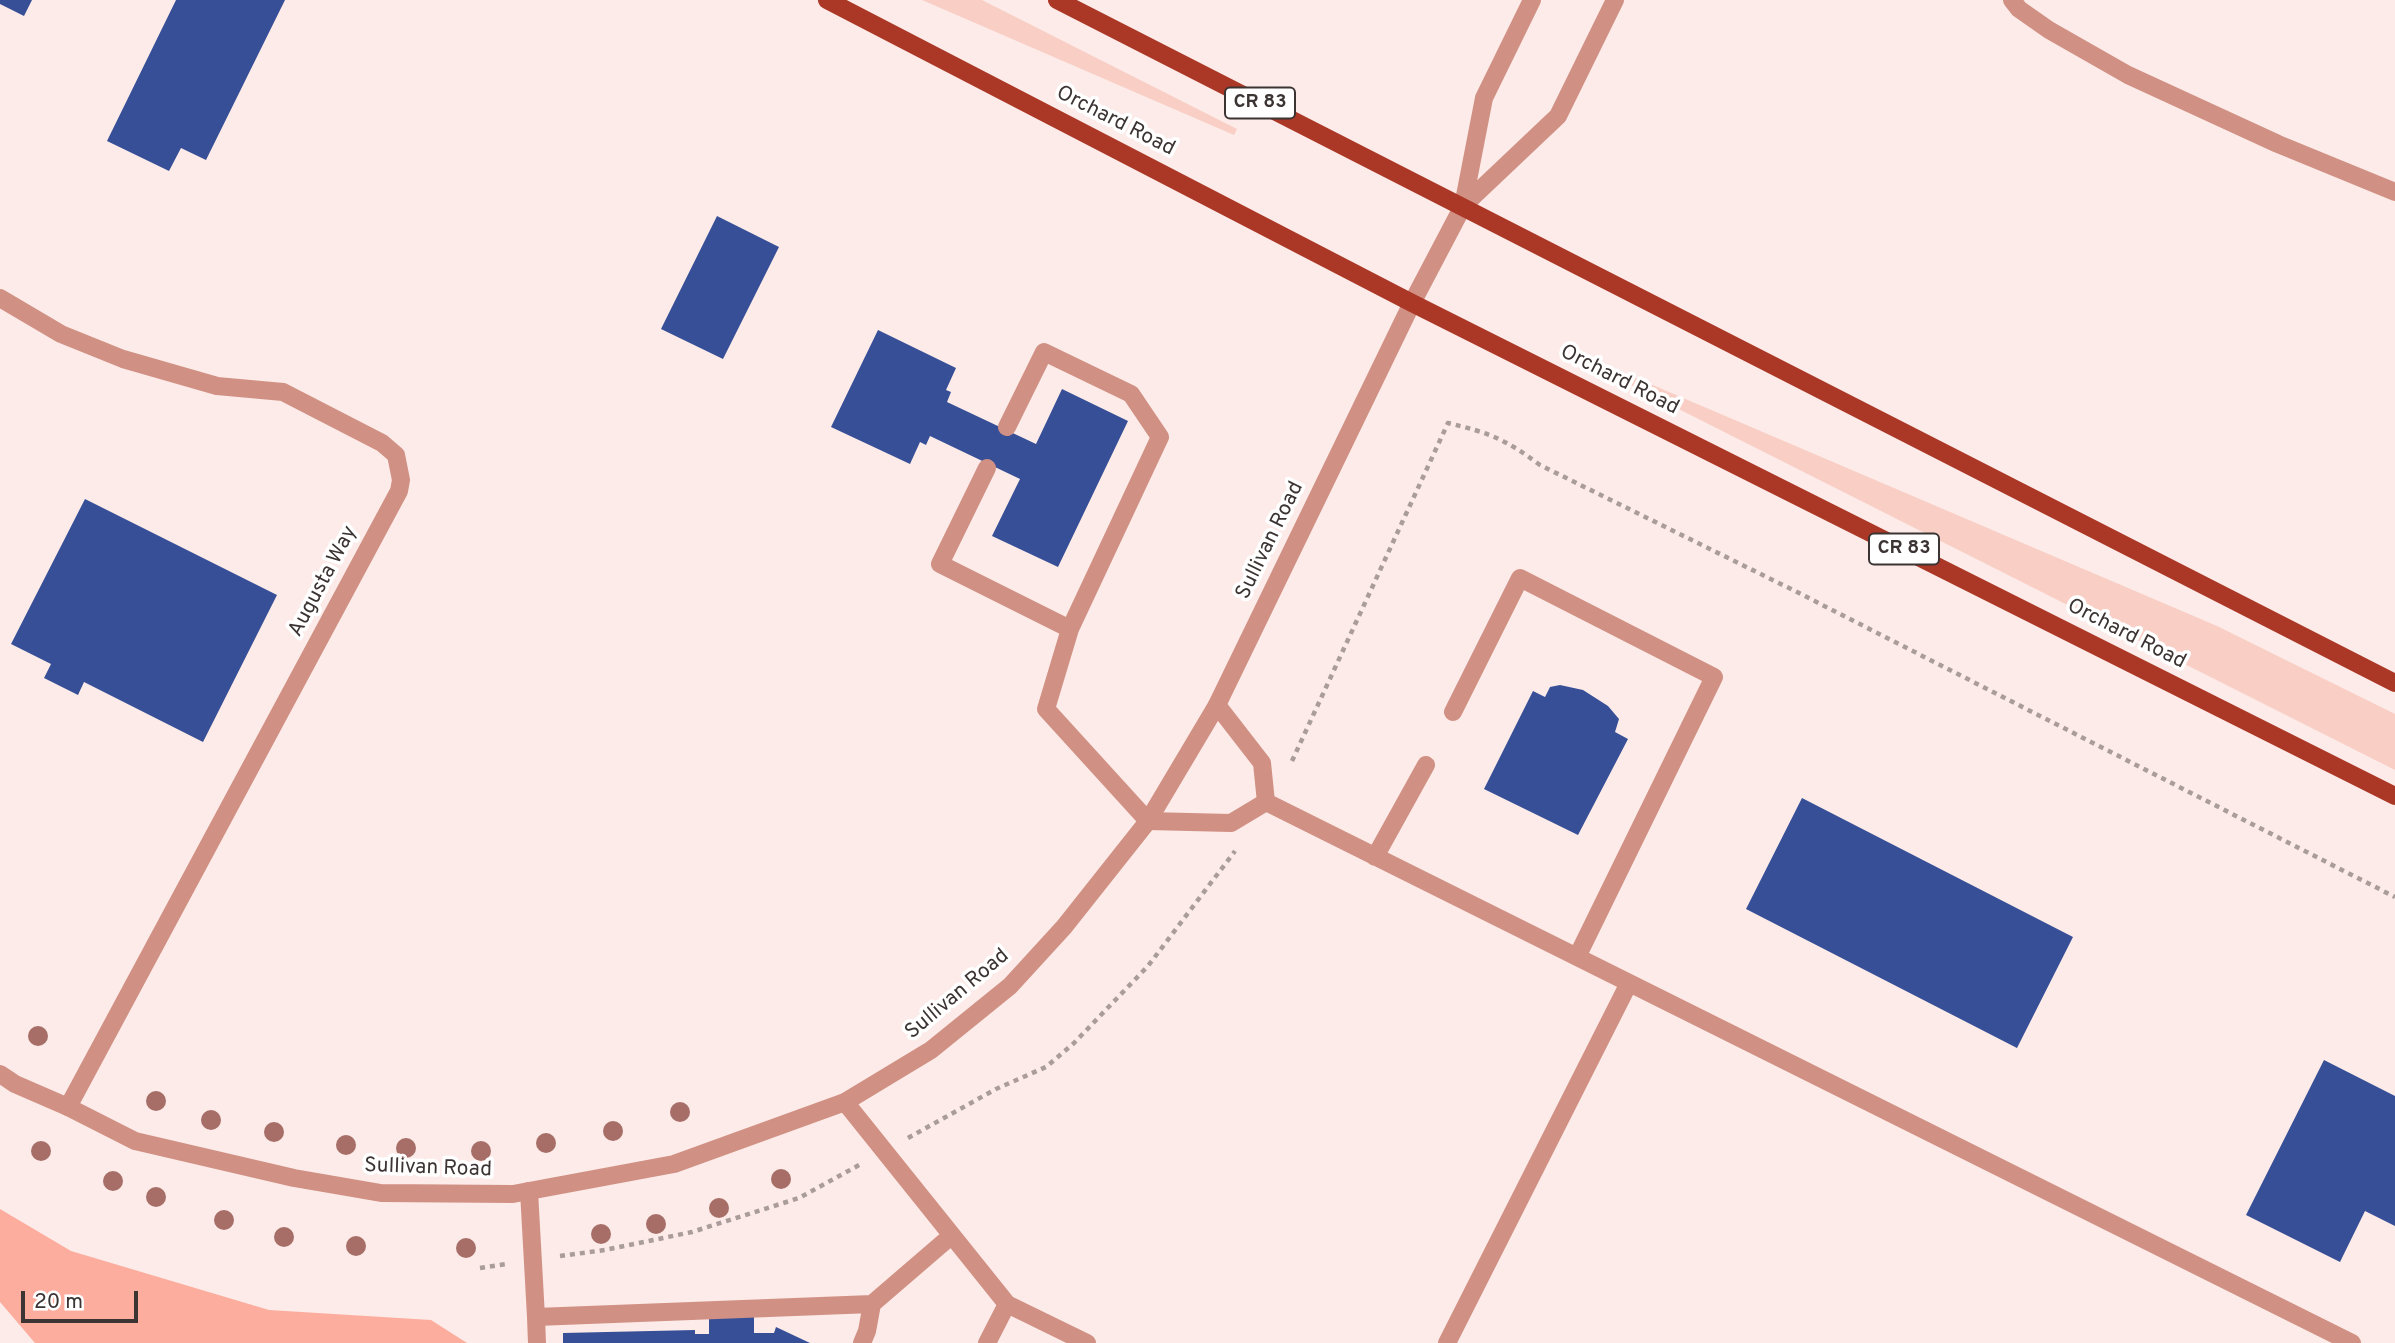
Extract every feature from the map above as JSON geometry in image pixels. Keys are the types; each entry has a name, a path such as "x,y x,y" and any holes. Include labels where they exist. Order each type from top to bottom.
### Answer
{"main road":[{"name":"Orchard Road","path":"827,0 1412,303 2395,796"},
{"name":"CR 83","path":"1057,0 2395,683"}],"street":[{"name":"Sullivan Road","path":"0,1074 15,1084 135,1140 294,1178 381,1194 513,1194 674,1164 845,1102 932,1051 1010,986 1064,927 1148,821 1217,705 1412,303 1463,206 1484,98 1532,0"},
{"name":"Sullivan Road","path":"1463,206 1558,116 1615,0"},
{"path":"2012,0 2019,9 2049,30 2128,75 2278,144 2395,192"},
{"name":"Augusta Way","path":"0,298 61,334 123,359 217,386 283,393 382,443 396,454 400,471 399,491 68,1107"},
{"path":"1007,427 1044,352 1131,394 1160,437 1070,629 1046,709 1148,821 1231,823 1266,802"},
{"path":"988,467 940,564 1070,629"},
{"path":"1454,712 1520,578 1714,677 1577,957"},
{"path":"1217,705 1262,762 1266,802"},
{"path":"1375,857 1426,765"},
{"path":"1266,802 2352,1343"},
{"path":"1447,1343 1629,983"},
{"path":"845,1102 1007,1304 1087,1343"},
{"path":"529,1191 537,1343"},
{"path":"536,1317 872,1304 951,1236"},
{"path":"862,1343 872,1304"},
{"path":"987,1343 1007,1304"}],"path":[{"path":"1448,424 1482,431 1510,443 1540,465 2395,897"}],"shaded area":[{"path":"922,0 982,0 1237,129 1234,135"},
{"path":"1634,377 2217,626 2395,714 2395,770 1631,385"},
{"path":"0,1209 71,1251 269,1310 431,1320 467,1343 35,1343 0,1302"}],"building":[{"path":"0,0 32,0 24,16 0,4"},
{"path":"176,0 285,0 206,160 181,148 169,171 107,141"},
{"path":"717,216 779,247 723,359 661,329"},
{"path":"878,330 956,368 946,390 951,392 947,402 1036,444 1062,389 1128,421 1058,567 992,536 1020,479 930,436 926,445 920,442 910,464 831,427"},
{"path":"85,499 277,595 203,742 84,682 78,695 44,678 51,664 11,644"},
{"path":"1560,685 1583,690 1608,706 1619,719 1615,732 1628,739 1578,835 1484,789 1533,691 1545,697 1550,687"},
{"path":"1802,798 2073,937 2017,1048 1746,909"},
{"path":"2324,1060 2395,1096 2395,1226 2365,1211 2340,1262 2246,1215"},
{"path":"709,1317 754,1317 754,1333 774,1333 776,1327 810,1343 563,1343 563,1333 695,1330 695,1334 709,1334"}]}
